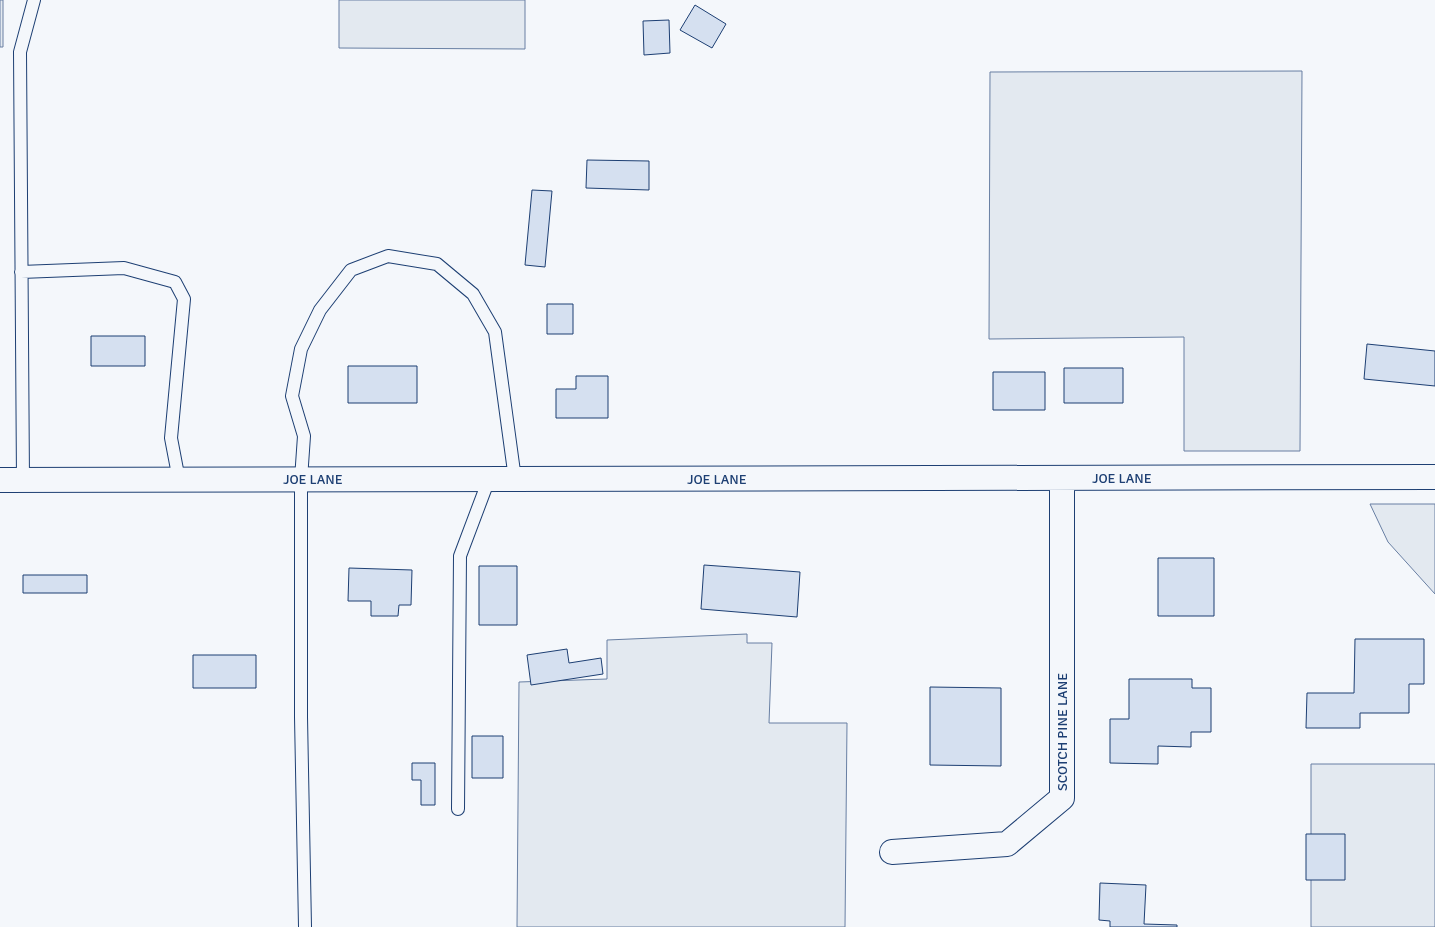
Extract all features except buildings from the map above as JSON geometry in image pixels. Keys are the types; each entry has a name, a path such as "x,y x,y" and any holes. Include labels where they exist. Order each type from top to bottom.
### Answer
{"street":[{"name":"JOE LANE","path":"12,480 1435,477"},
{"name":"SCOTCH PINE LANE","path":"892,852 1008,844 1062,798 1062,478"}],"lane":[{"path":"12,480 21,272 20,52 34,0"},
{"path":"304,927 301,717 301,479 304,436 292,396 301,349 320,310 351,270 388,256 436,264 473,294 495,332 515,479"},
{"path":"21,272 124,268 175,282 184,298 171,438 180,480"},
{"path":"458,809 460,556 489,479"}],"shaded area":[{"path":"0,0 3,0 3,47 0,47"},
{"path":"339,0 525,0 525,49 339,48"},
{"path":"1302,71 1300,451 1184,451 1184,337 989,339 990,72"},
{"path":"1370,504 1435,504 1435,594 1388,542"},
{"path":"747,634 747,643 772,643 769,723 847,723 845,927 517,927 519,682 607,679 607,640"},
{"path":"1311,764 1435,764 1435,927 1311,927"}]}
